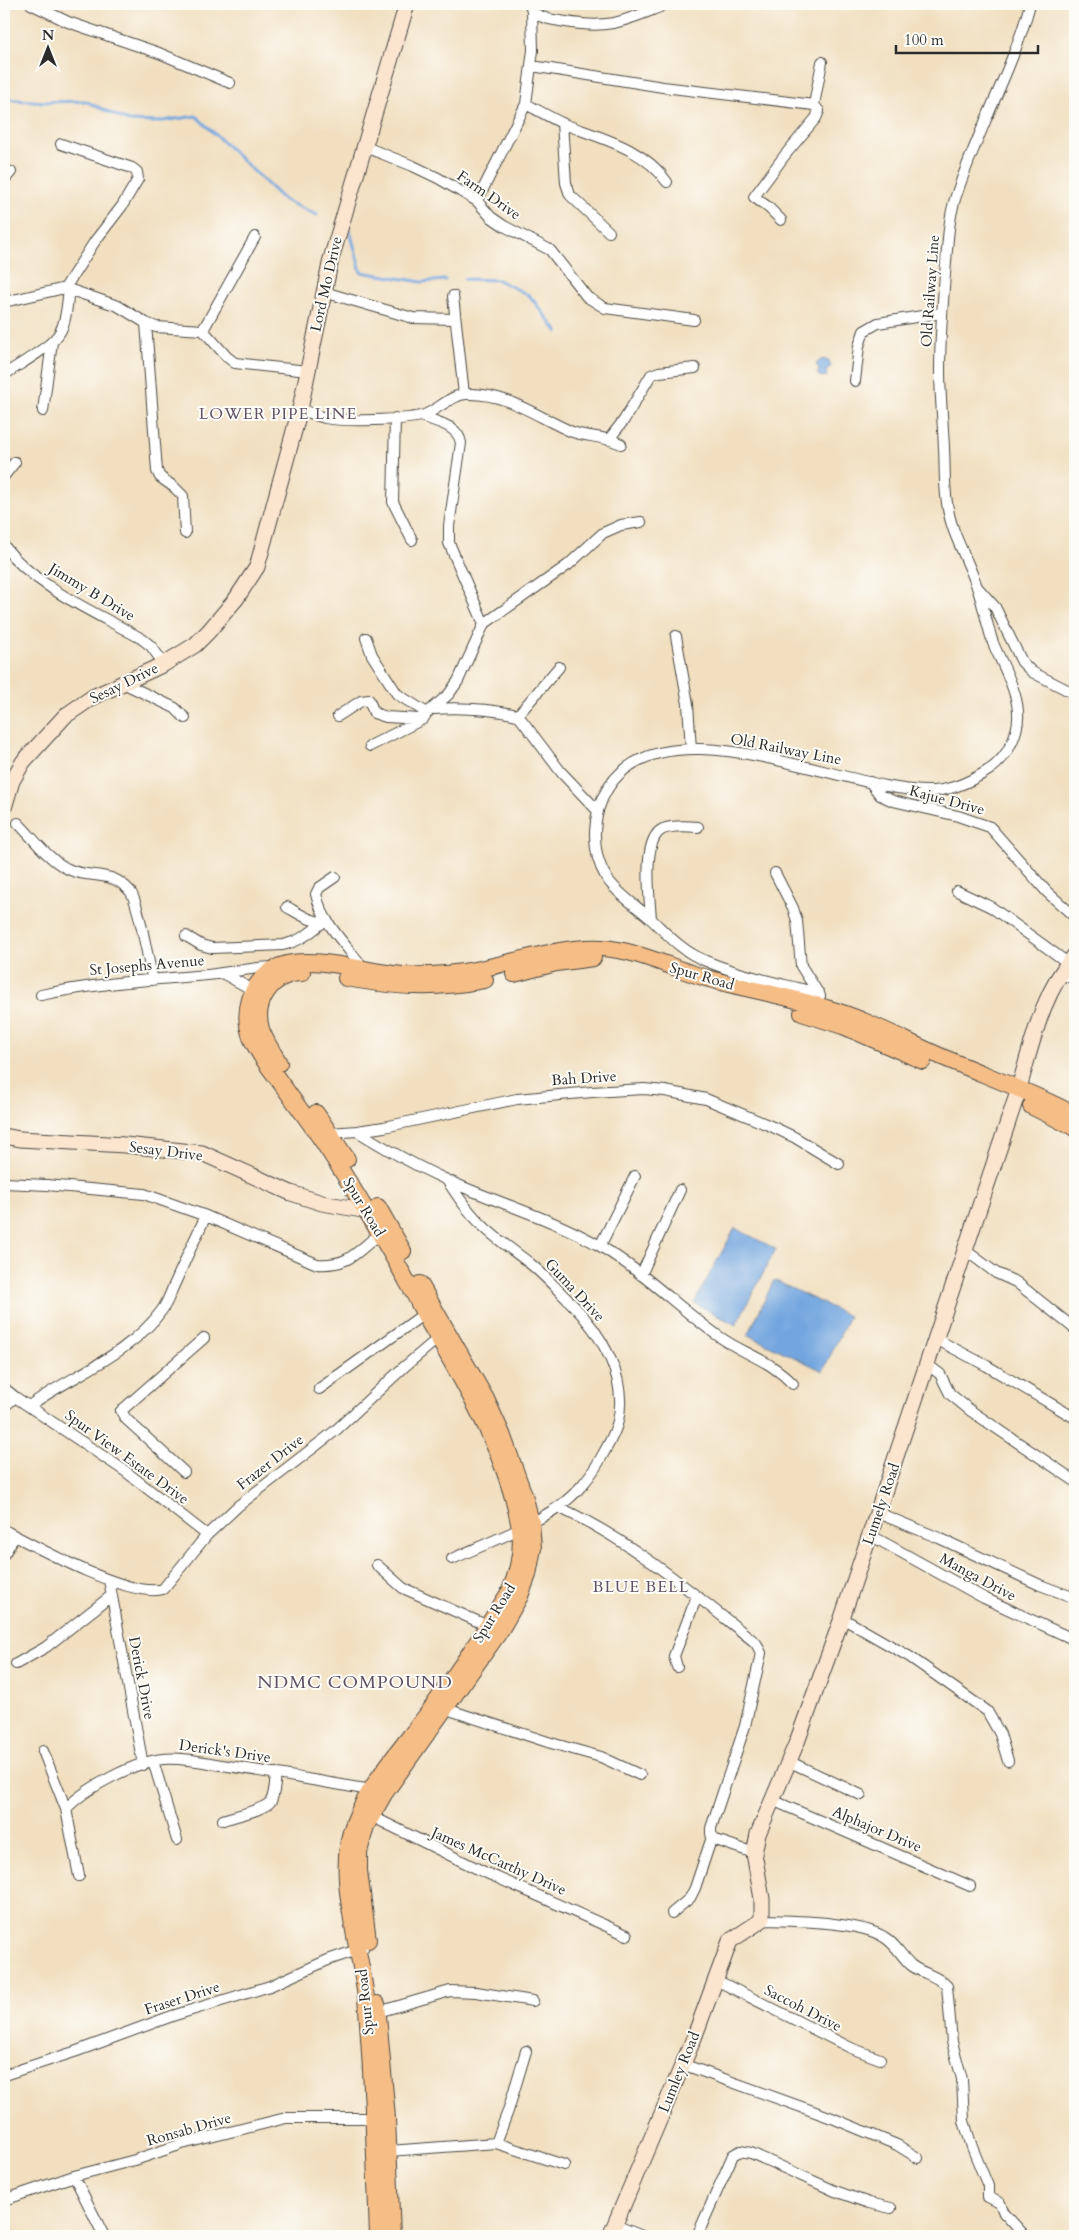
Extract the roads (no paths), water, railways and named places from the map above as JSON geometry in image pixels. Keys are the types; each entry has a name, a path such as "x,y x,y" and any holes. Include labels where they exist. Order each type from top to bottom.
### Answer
{"main road":[{"name":"Spur Road","path":"392,2236 384,2189 373,2002 364,1948 359,1871 359,1852 366,1826 366,1814 371,1790 500,1631 520,1596 528,1575 533,1548 526,1524 514,1464 481,1402 373,1210 325,1135 299,1099 257,1048 251,1035 248,1014 253,990 261,979 277,967 302,962 407,975 432,976 608,948 632,953 725,983 830,1009 1018,1093 1075,1128"},
{"name":"Spur Road","path":"299,1099 261,1030 259,1017 261,1002 266,992 282,977 294,973 309,973 395,986 452,986 571,955 618,960 706,988 823,1018 1075,1115"},
{"name":"Spur Road","path":"420,1294 424,1314 443,1334"},
{"name":"Spur Road","path":"366,1814 384,1794 510,1591 518,1572 526,1524"},
{"name":"Spur Road","path":"378,2236 389,2151 380,2118"}],"street":[{"path":"31,4 68,22 159,53 230,84"},
{"name":"Lord Mo Drive","path":"257,567 300,409 324,292 341,223 407,4"},
{"name":"Old Railway Line","path":"819,993 740,973 708,962 687,952 618,891 606,876 598,854 597,810 609,786 623,770 637,759 656,752 691,749 752,755 870,782 933,791 953,788 974,780 994,768 1004,757 1018,728 1018,712 1013,690 984,617 978,588 957,541 947,505 940,372 941,312 950,219 956,194 976,139 1024,24 1030,4"},
{"path":"531,8 541,18 603,26 622,22 660,7"},
{"path":"477,202 526,104 532,66 531,8"},
{"path":"781,220 754,197 785,155 816,118 819,111 814,104 822,62"},
{"path":"532,66 663,87 814,104"},
{"path":"526,104 562,123 635,152 661,172 667,182"},
{"path":"562,123 566,183 570,195 609,232"},
{"path":"4,375 52,342 60,334 63,326 67,289 95,241 122,206 138,179 137,172 132,168 61,144"},
{"name":"Farm Drive","path":"363,146 413,166 477,202 504,226 550,250 592,301 605,308 616,311 659,314 694,320"},
{"path":"203,330 255,237"},
{"path":"5,300 67,289 118,306 146,323 166,328 203,330 227,357 235,363 308,370"},
{"path":"324,292 400,315 426,319 455,319"},
{"path":"453,296 464,394"},
{"path":"855,381 859,346 864,331 878,323 941,312"},
{"path":"146,323 157,471 160,477 183,496 185,533"},
{"path":"42,411 52,342"},
{"path":"610,438 651,375 659,372 695,368"},
{"path":"300,409 324,418 339,420 421,416 464,394 510,401 571,431 610,438 621,444"},
{"path":"421,416 452,428 460,435 461,443 449,526 449,543 484,624"},
{"path":"395,418 392,502 412,540"},
{"path":"4,476 14,462"},
{"path":"370,746 428,713 449,694 458,681 484,624 568,565 603,533 621,525 641,522"},
{"name":"Jimmy B Drive","path":"4,546 27,570 54,589 142,639 151,646 164,664"},
{"name":"Sesay Drive","path":"4,808 12,781 23,762 65,716 93,697 164,664 195,645 248,583 257,567"},
{"name":"Old Railway Line","path":"978,588 995,607 1022,662 1032,672 1075,694"},
{"path":"676,636 688,704 691,749"},
{"path":"366,638 372,655 397,694 428,713"},
{"path":"518,715 558,667"},
{"path":"123,683 175,708 185,718"},
{"path":"338,716 361,701 369,700 374,713 386,717 482,708 518,715 561,772 597,810"},
{"name":"Kajue Drive","path":"870,782 880,795 893,801 958,816 990,827 1047,892 1075,917"},
{"path":"18,823 57,862 67,869 102,875 118,881 130,892 138,906 153,980"},
{"path":"651,919 649,864 650,847 654,836 663,829 698,827"},
{"path":"775,873 793,908 797,921 802,966 830,1009"},
{"path":"335,878 319,888 316,894 325,922 365,970"},
{"path":"957,891 991,907 1068,964 1075,980"},
{"path":"287,907 298,914 325,922"},
{"path":"186,936 201,945 212,948 284,945 304,937 325,922"},
{"name":"Lumely Road","path":"762,1920 762,1899 754,1853 758,1834 788,1761 842,1618 928,1365 1018,1093 1039,1023 1050,995 1068,964"},
{"path":"224,974 246,969 277,967"},
{"name":"St Josephs Avenue","path":"41,995 79,986 224,974 253,990"},
{"name":"Bah Drive","path":"325,1135 357,1131 517,1099 601,1092 665,1090 706,1099 794,1137 838,1164"},
{"path":"357,1131 411,1163 447,1180 520,1209 600,1246 641,1275 720,1337 770,1364 793,1384"},
{"name":"Sesay Drive","path":"4,1136 20,1139 125,1145 202,1153 291,1192 322,1203 373,1210"},
{"path":"600,1246 635,1176"},
{"name":"Guma Drive","path":"447,1180 462,1203 483,1226 533,1266 573,1305 600,1341 617,1376 620,1403 614,1435 597,1466 572,1495 558,1507 452,1559"},
{"path":"4,1184 47,1184 125,1191 164,1200 317,1264 335,1265 348,1260 385,1231"},
{"path":"641,1275 680,1190"},
{"path":"29,1406 52,1389 112,1355 146,1328 163,1310 206,1216"},
{"path":"966,1250 996,1273 1016,1282 1075,1329"},
{"path":"319,1389 424,1314"},
{"name":"Frazer Drive","path":"4,1530 109,1580 146,1591 163,1589 207,1535 238,1506 335,1431 404,1367 443,1334"},
{"path":"184,1472 126,1419 121,1411 204,1338"},
{"path":"936,1340 987,1366 1075,1418"},
{"path":"928,1365 940,1374 950,1394 964,1406 1075,1481"},
{"name":"Spur View Estate Drive","path":"4,1388 15,1398 126,1471 207,1535"},
{"path":"4,1407 15,1398"},
{"path":"558,1507 593,1525 697,1596 756,1643 761,1653 746,1726 711,1828 712,1837 695,1888 690,1898 672,1913"},
{"path":"878,1513 939,1538 1040,1585 1075,1598"},
{"name":"Manga Drive","path":"870,1535 984,1598 1075,1640"},
{"path":"4,1554 16,1536"},
{"path":"377,1565 403,1588 488,1626"},
{"name":"Derick Drive","path":"109,1580 142,1765"},
{"path":"16,1664 46,1646 111,1596"},
{"path":"677,1667 674,1656 697,1596"},
{"path":"842,1618 910,1657 987,1711 1000,1734 1008,1761"},
{"path":"440,1706 601,1757 640,1775"},
{"path":"43,1751 66,1809 79,1876"},
{"name":"Derick's Drive","path":"66,1809 83,1794 118,1775 153,1761 176,1759 276,1773 371,1790"},
{"path":"153,1761 177,1840"},
{"path":"788,1761 861,1796"},
{"path":"223,1820 262,1808 270,1803 276,1773"},
{"name":"Alphajor Drive","path":"772,1800 970,1886"},
{"name":"James McCarthy Drive","path":"366,1814 482,1871 627,1935"},
{"path":"712,1837 754,1853"},
{"path":"762,1920 836,1925 882,1935 896,1946 909,1964 943,1981 947,1986 952,2042 962,2079 964,2121 988,2186 988,2197 1000,2203 1004,2212 1026,2236"},
{"name":"Lumley Road","path":"612,2231 682,2064 730,1942 762,1920"},
{"name":"Fraser Drive","path":"4,2075 77,2051 172,2016 270,1986 364,1948"},
{"name":"Saccoh Drive","path":"714,1980 862,2054 880,2060"},
{"path":"373,2002 462,1990 533,2000"},
{"path":"496,2143 508,2112 526,2051"},
{"path":"682,2064 832,2118 897,2145 918,2158"},
{"name":"Ronsab Drive","path":"4,2200 74,2176 134,2160 182,2144 286,2118 380,2118"},
{"path":"389,2151 496,2143 564,2165"},
{"path":"697,2236 733,2155 740,2151 751,2153 856,2199 891,2208"},
{"path":"74,2176 104,2236"},
{"path":"612,2231 642,2236"}],"water":[{"path":"822,359 829,361 831,366 826,372 827,376 821,377 817,374 819,370 816,364"},
{"path":"735,1228 776,1249 736,1325 694,1303"},
{"path":"774,1280 849,1316 823,1371 748,1335"}],"waterway":[{"path":"4,99 44,102 85,101 128,121 156,122 196,116 284,200 317,215"},
{"path":"350,231 361,272 422,282 445,280"},
{"path":"464,279 498,280 529,295 558,332"}],"district":[{"name":"LOWER PIPE LINE","path":"278,414"},
{"name":"BLUE BELL","path":"641,1587"},
{"name":"NDMC COMPOUND","path":"355,1682"}]}
